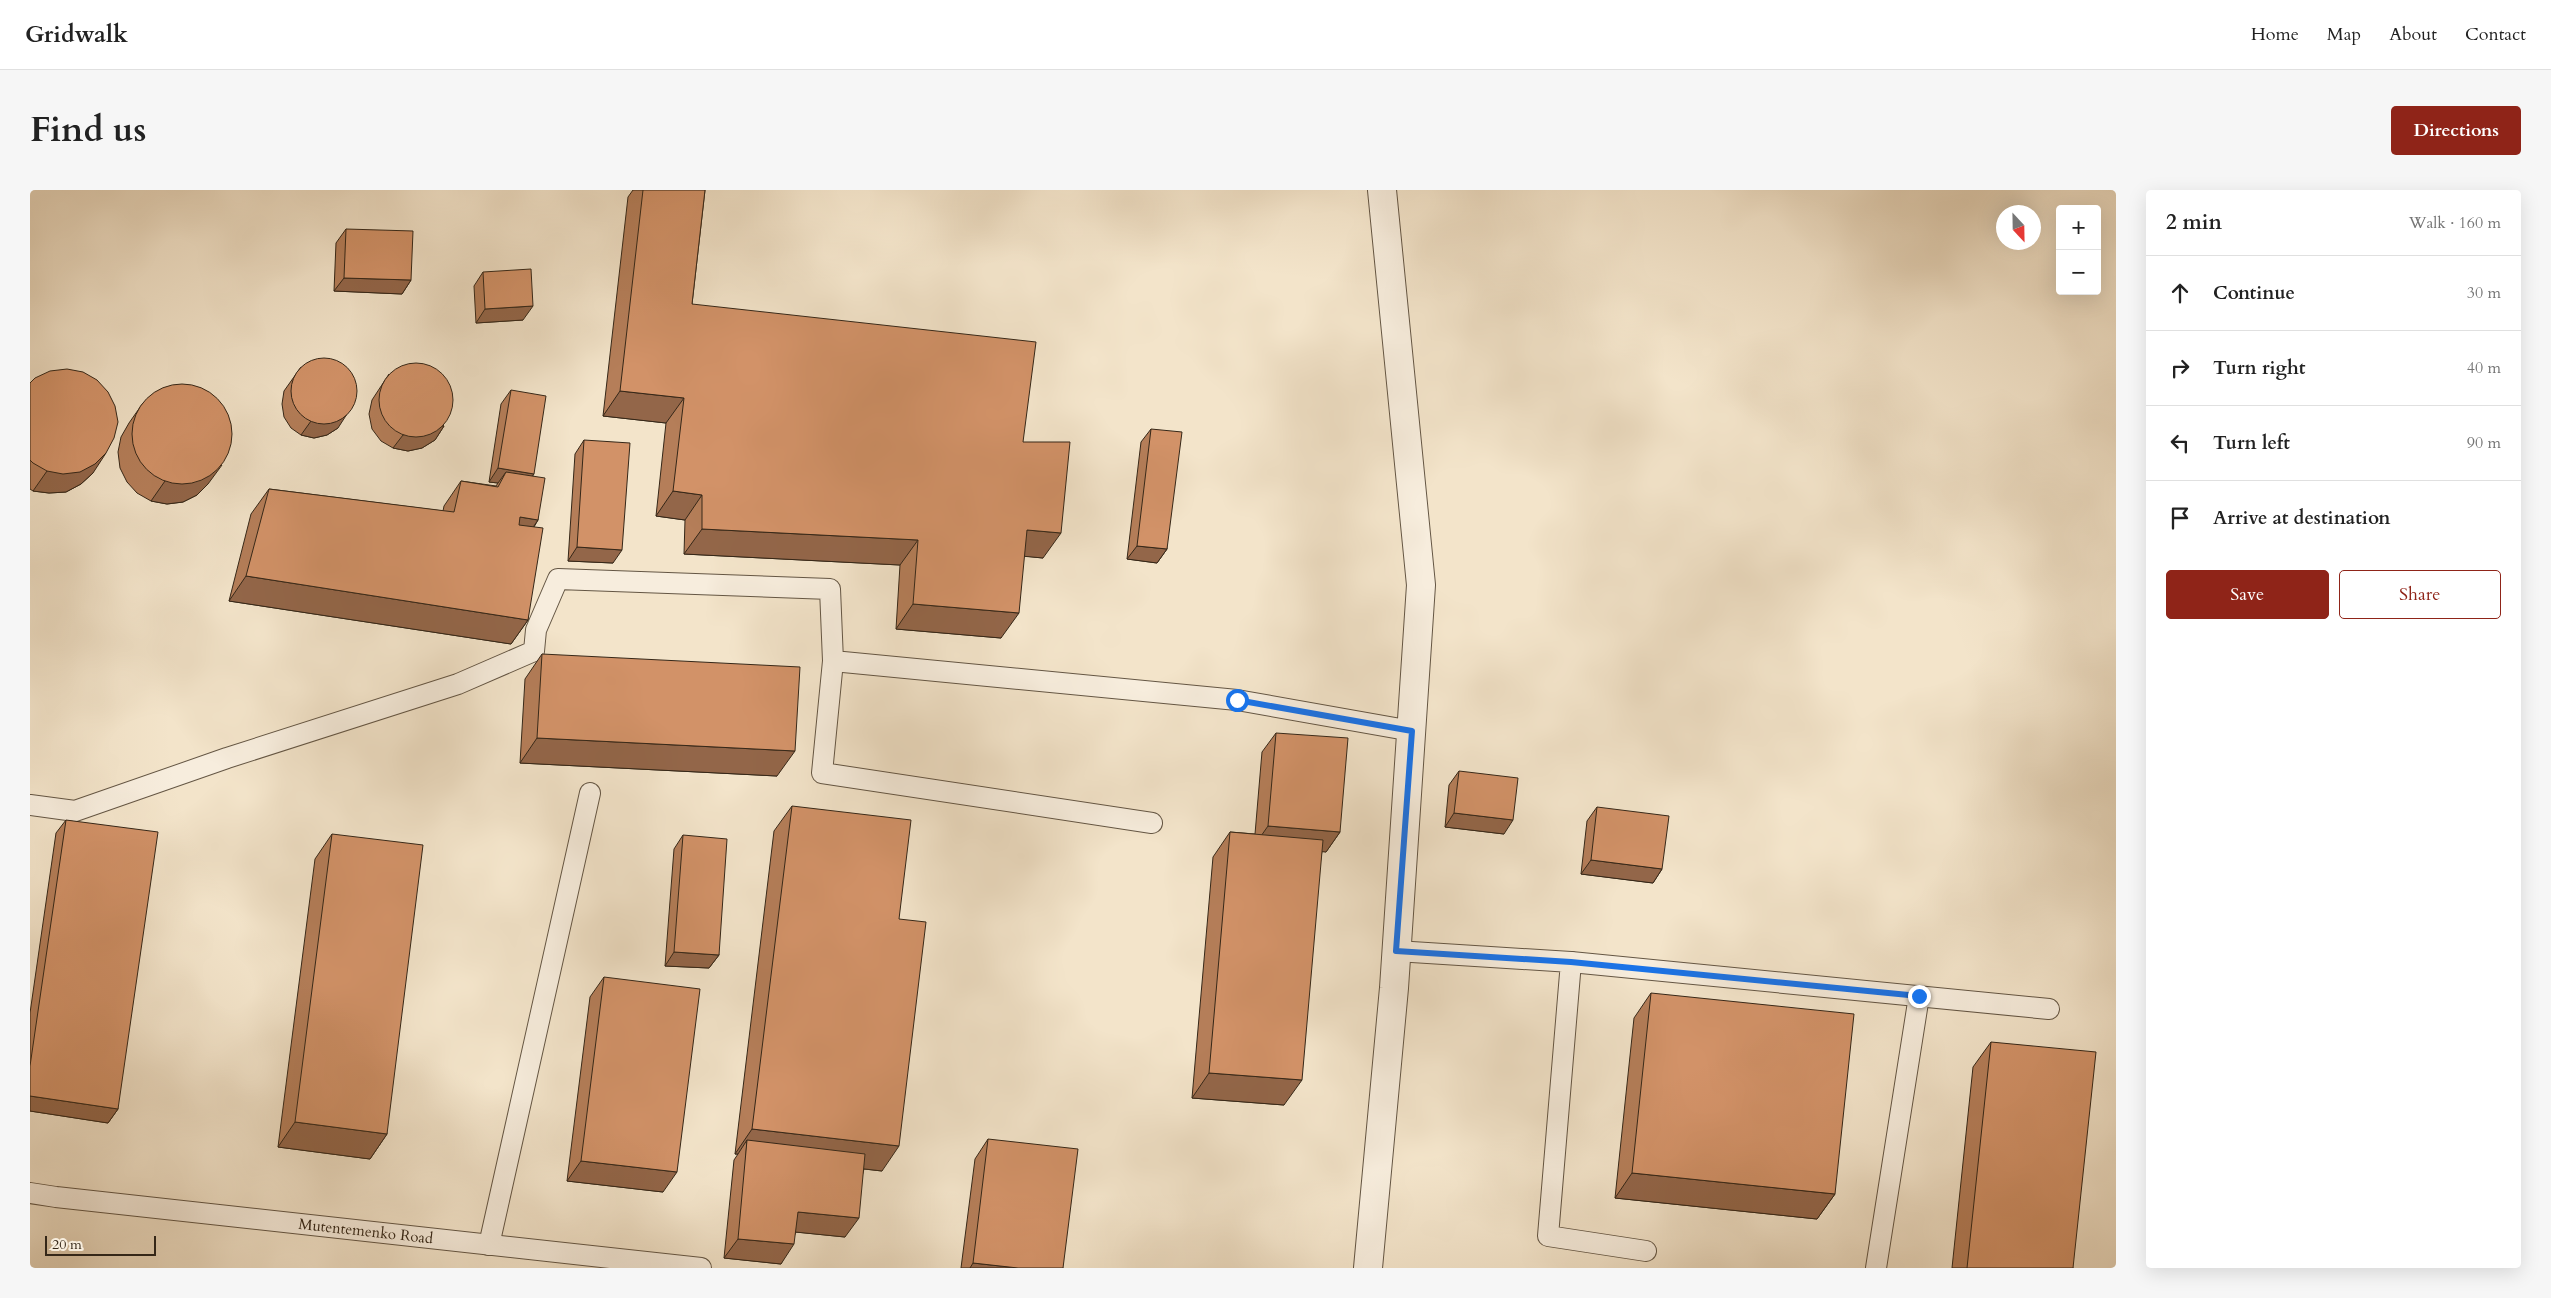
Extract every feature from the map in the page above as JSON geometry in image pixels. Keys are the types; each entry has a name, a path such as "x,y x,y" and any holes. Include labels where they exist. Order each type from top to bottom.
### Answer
{"street":[{"path":"1368,1268 1396,951 1421,585 1382,190"}],"lane":[{"path":"30,805 75,811 227,758 467,680 534,651 536,630 558,579 830,589 833,661 822,773 1152,822"},
{"path":"833,661 1237,700 1412,731"},
{"path":"489,1245 590,793"},
{"path":"1396,951 1571,962 2049,1009"},
{"path":"1571,962 1548,1236 1646,1252"},
{"path":"1876,1268 1919,996"},
{"name":"Mutentemenko Road","path":"30,1193 56,1198 701,1268"}],"building":[{"path":"643,190 705,190 692,304 1036,342 1023,442 1070,442 1061,533 1027,530 1019,613 913,604 918,540 702,529 702,495 673,491 684,398 620,391"},
{"path":"346,229 413,231 411,280 344,278"},
{"path":"531,269 533,306 485,309 483,272"},
{"path":"324,358 337,361 347,368 354,378 357,391 354,404 347,414 337,421 324,424 311,421 301,414 294,404 291,391 294,378 301,368 311,361"},
{"path":"409,363 423,363 437,369 447,379 453,393 453,407 447,421 437,431 423,437 409,437 395,431 385,421 379,407 379,393 385,379 395,369"},
{"path":"67,369 83,372 97,380 108,392 115,406 118,422 114,438 106,453 95,464 80,472 63,474 47,471 30,460 30,383 35,378 50,371"},
{"path":"182,384 192,385 210,392 224,406 231,424 231,444 224,462 210,476 192,483 182,484 172,483 154,476 140,462 133,444 132,434 133,424 140,406 154,392 172,385"},
{"path":"511,390 546,396 534,474 498,468"},
{"path":"1151,429 1182,432 1167,549 1137,546"},
{"path":"584,440 630,443 622,550 577,547"},
{"path":"506,472 545,478 538,520 520,517 519,525 543,528 528,620 246,576 269,489 454,512 461,481 498,487"},
{"path":"542,654 800,667 795,751 537,738"},
{"path":"1276,733 1348,738 1340,832 1268,826"},
{"path":"1459,771 1518,778 1513,820 1454,813"},
{"path":"792,806 911,820 899,919 926,922 899,1146 752,1129"},
{"path":"1597,807 1669,816 1662,869 1591,860"},
{"path":"66,820 158,832 118,1109 30,1096 30,1066"},
{"path":"1230,832 1323,840 1302,1080 1209,1073"},
{"path":"332,834 423,845 387,1134 295,1122"},
{"path":"683,835 727,839 719,955 674,952"},
{"path":"604,977 700,989 677,1172 581,1161"},
{"path":"1651,993 1854,1014 1835,1194 1632,1173"},
{"path":"1991,1042 2096,1052 2073,1268 1967,1268"},
{"path":"988,1139 1078,1149 1063,1268 1018,1268 973,1263"},
{"path":"747,1140 865,1154 859,1218 798,1212 794,1244 738,1239"}],"route":[{"path":"1237,700 1412,731 1396,951 1571,962 1919,996"}]}
